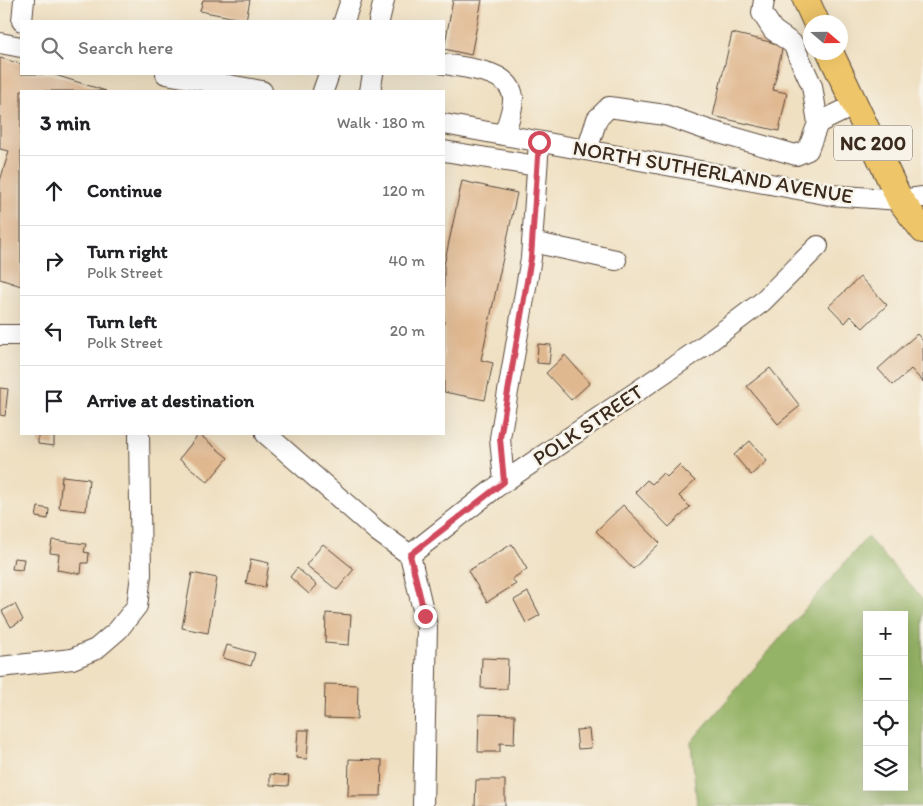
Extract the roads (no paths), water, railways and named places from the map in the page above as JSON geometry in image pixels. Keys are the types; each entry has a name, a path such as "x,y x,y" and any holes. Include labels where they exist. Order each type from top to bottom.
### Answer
{"main road":[{"path":"806,0 813,15"},
{"name":"NC 200","path":"834,60 855,105 912,198 923,230"}],"street":[{"path":"22,20 24,0"},
{"path":"344,20 351,0"},
{"path":"379,20 384,0"},
{"path":"587,150 597,119 609,107 665,115 705,129 796,155 808,150 818,123 812,86 793,44 774,30 762,13 764,0"},
{"path":"445,64 497,75 509,85 513,98 504,135"},
{"path":"323,90 329,75"},
{"path":"370,90 373,75"},
{"path":"177,81 254,90"},
{"path":"818,123 855,105"},
{"name":"NORTH SUTHERLAND AVENUE","path":"445,124 830,194 912,198"},
{"path":"504,482 500,438 531,258 539,142"},
{"path":"446,151 537,166"},
{"path":"532,242 616,260"},
{"name":"POLK STREET","path":"410,555 504,482 706,344 762,302 818,246"},
{"path":"0,335 20,335"},
{"path":"0,667 72,659 96,649 118,630 136,606 141,575 139,435"},
{"path":"267,435 377,531 410,555 427,627 423,806"}]}
